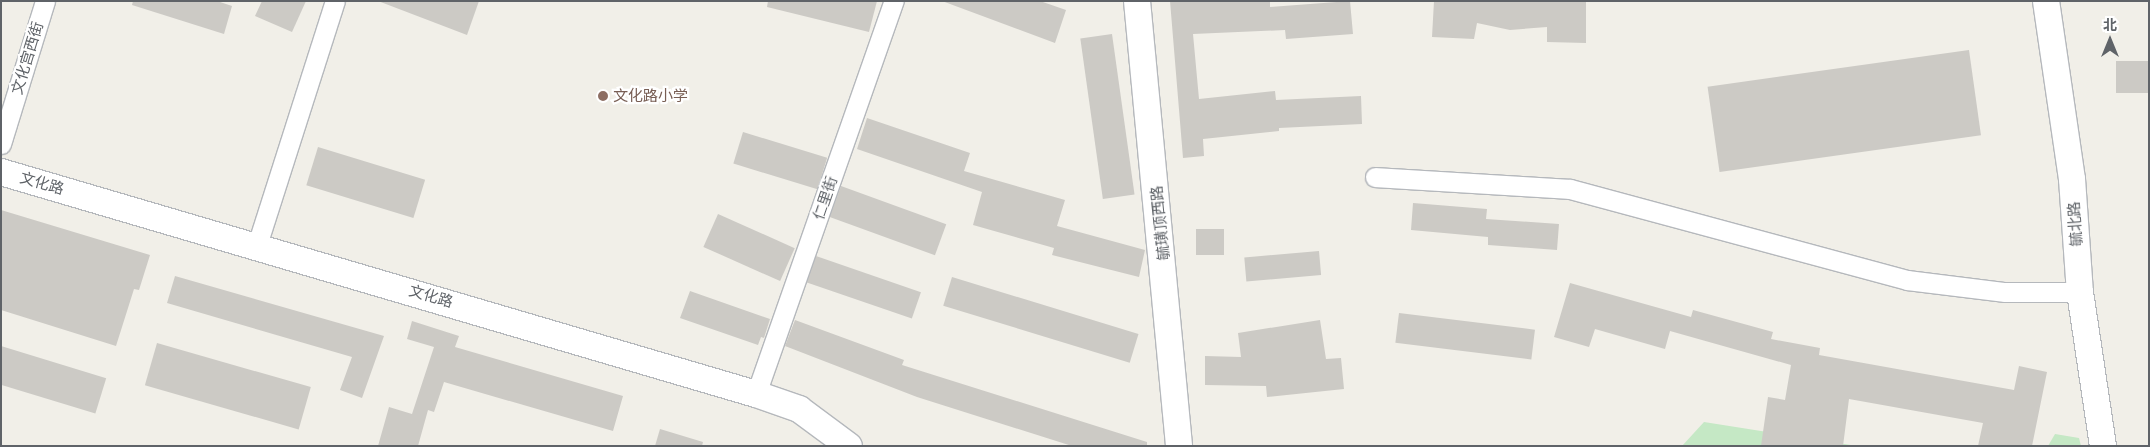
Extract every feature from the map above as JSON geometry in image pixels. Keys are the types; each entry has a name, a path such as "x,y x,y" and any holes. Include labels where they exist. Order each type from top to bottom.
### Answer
{"street":[{"name":"文化宫西街","path":"1,144 45,1"},
{"path":"257,245 335,1"},
{"name":"仁里街","path":"756,394 894,1"},
{"name":"毓璜顶西路","path":"1137,1 1179,446"},
{"name":"毓北路","path":"2046,1 2072,179 2080,292 2103,446"},
{"name":"文化路","path":"1,172 257,245 756,394 799,409 849,446"},
{"path":"1376,177 1570,189 1907,280 2005,292 2080,292"}],"green space":[{"path":"1704,422 1857,446 1682,446"},
{"path":"2055,434 2079,438 2081,446 2048,446"}],"building":[{"path":"133,1 217,1 232,6 224,34 132,5"},
{"path":"262,1 306,1 292,32 255,16"},
{"path":"378,1 479,1 467,35"},
{"path":"768,1 877,1 869,32 767,7"},
{"path":"942,1 1040,1 1066,10 1055,43"},
{"path":"1170,1 1270,1 1270,7 1350,1 1353,34 1286,39 1285,30 1193,34 1199,99 1275,91 1276,100 1361,96 1362,124 1279,128 1279,131 1203,139 1204,156 1183,158"},
{"path":"1434,1 1586,1 1586,43 1547,42 1547,27 1510,30 1477,23 1474,39 1432,37"},
{"path":"1112,34 1135,194 1103,199 1080,38"},
{"path":"1969,50 1981,135 1720,172 1708,87"},
{"path":"2116,61 2149,61 2149,93 2116,93"},
{"path":"867,118 970,153 964,171 1065,200 1057,226 1145,250 1139,277 1052,255 1054,248 973,225 982,192 857,149"},
{"path":"743,132 827,158 818,189 733,164"},
{"path":"318,147 425,180 413,218 306,185"},
{"path":"841,186 946,224 935,255 830,217"},
{"path":"1413,203 1487,209 1486,219 1559,224 1557,250 1488,245 1488,237 1411,230"},
{"path":"1,210 150,255 139,290 134,289 116,346 1,310"},
{"path":"718,214 795,248 780,281 703,247"},
{"path":"1196,229 1224,229 1224,255 1196,255"},
{"path":"1319,251 1321,275 1246,281 1244,258"},
{"path":"816,256 921,292 912,319 807,282"},
{"path":"175,276 384,336 362,398 340,390 352,357 167,303"},
{"path":"952,277 1138,334 1130,363 943,306"},
{"path":"1570,283 1691,317 1693,310 1773,332 1771,339 1820,348 1819,355 2014,390 2019,366 2047,372 2032,446 1978,446 1983,423 1849,399 1843,446 1761,446 1768,397 1785,400 1791,365 1670,331 1665,349 1595,329 1589,347 1554,337"},
{"path":"690,291 770,319 764,338 761,337 758,345 680,318"},
{"path":"1399,313 1535,330 1531,359 1395,343"},
{"path":"795,320 904,360 902,365 1147,442 1147,446 1072,446 917,397 785,346"},
{"path":"1320,320 1326,359 1341,358 1344,389 1267,397 1266,386 1205,385 1205,356 1241,357 1238,333"},
{"path":"412,321 459,336 455,347 623,396 613,431 444,382 434,412 428,410 418,446 378,446 389,407 412,414 434,347 407,339"},
{"path":"157,343 311,387 299,429 145,385"},
{"path":"1,346 106,378 95,414 1,385"},
{"path":"660,429 703,442 702,446 655,446"}],"place":[{"name":"文化路小学","path":"603,96"}]}
